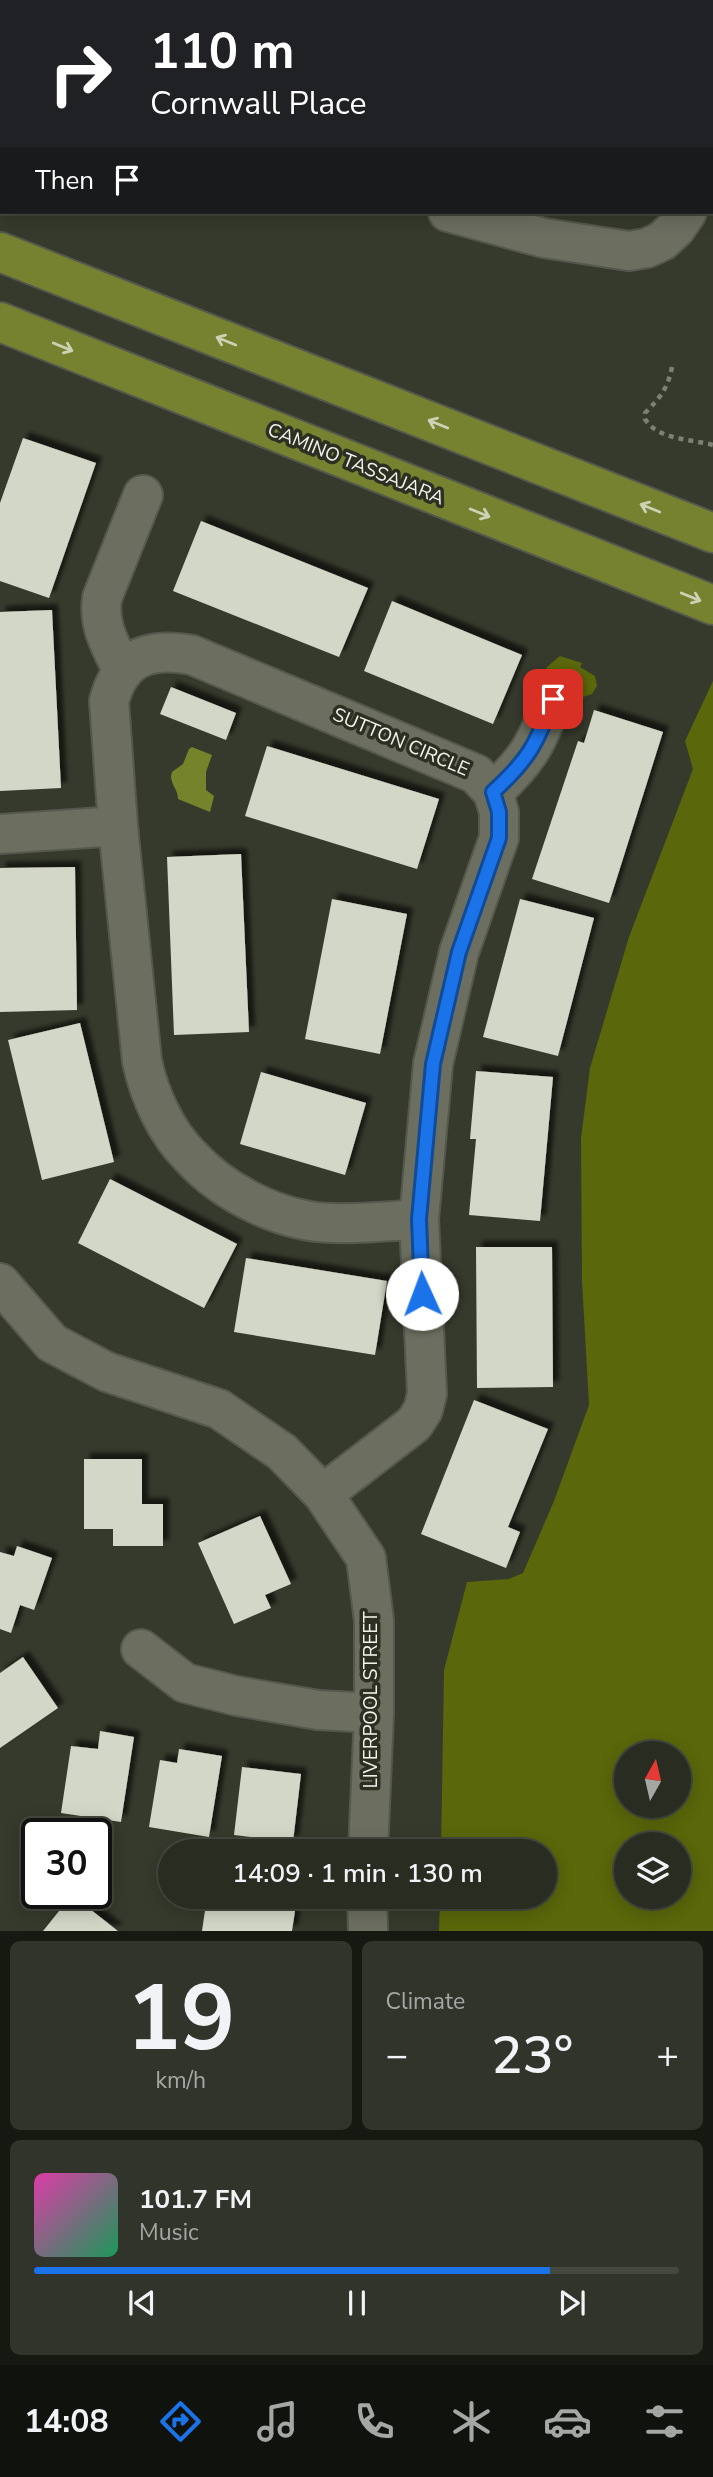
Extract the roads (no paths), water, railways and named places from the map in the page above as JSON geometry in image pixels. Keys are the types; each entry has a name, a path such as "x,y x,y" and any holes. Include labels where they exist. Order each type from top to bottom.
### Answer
{"main road":[{"path":"0,252 713,533"},
{"name":"CAMINO TASSAJARA","path":"0,322 713,606"}],"street":[{"path":"455,214 544,238 629,251 647,248 662,241 686,214"},
{"path":"143,495 102,598 100,612 102,627 123,672 113,686 109,701 118,826 142,1061 147,1083 155,1103 187,1154 204,1170 253,1203 291,1216 331,1223 419,1219"},
{"name":"SUTTON CIRCLE","path":"123,672 136,658 155,652 192,655 476,774 493,792"},
{"path":"323,1494 414,1423 423,1410 427,1394 419,1219 433,1064 459,952 499,838 499,812 493,792 517,770 539,738 553,699"},
{"path":"0,834 118,826"},
{"name":"LIVERPOOL STREET","path":"0,1283 52,1343 107,1372 219,1409 282,1452 323,1494 366,1558 374,1621 374,1713 369,1839"},
{"path":"141,1649 185,1683 237,1696 318,1710 374,1713"},
{"path":"367,1909 368,1931"}]}
